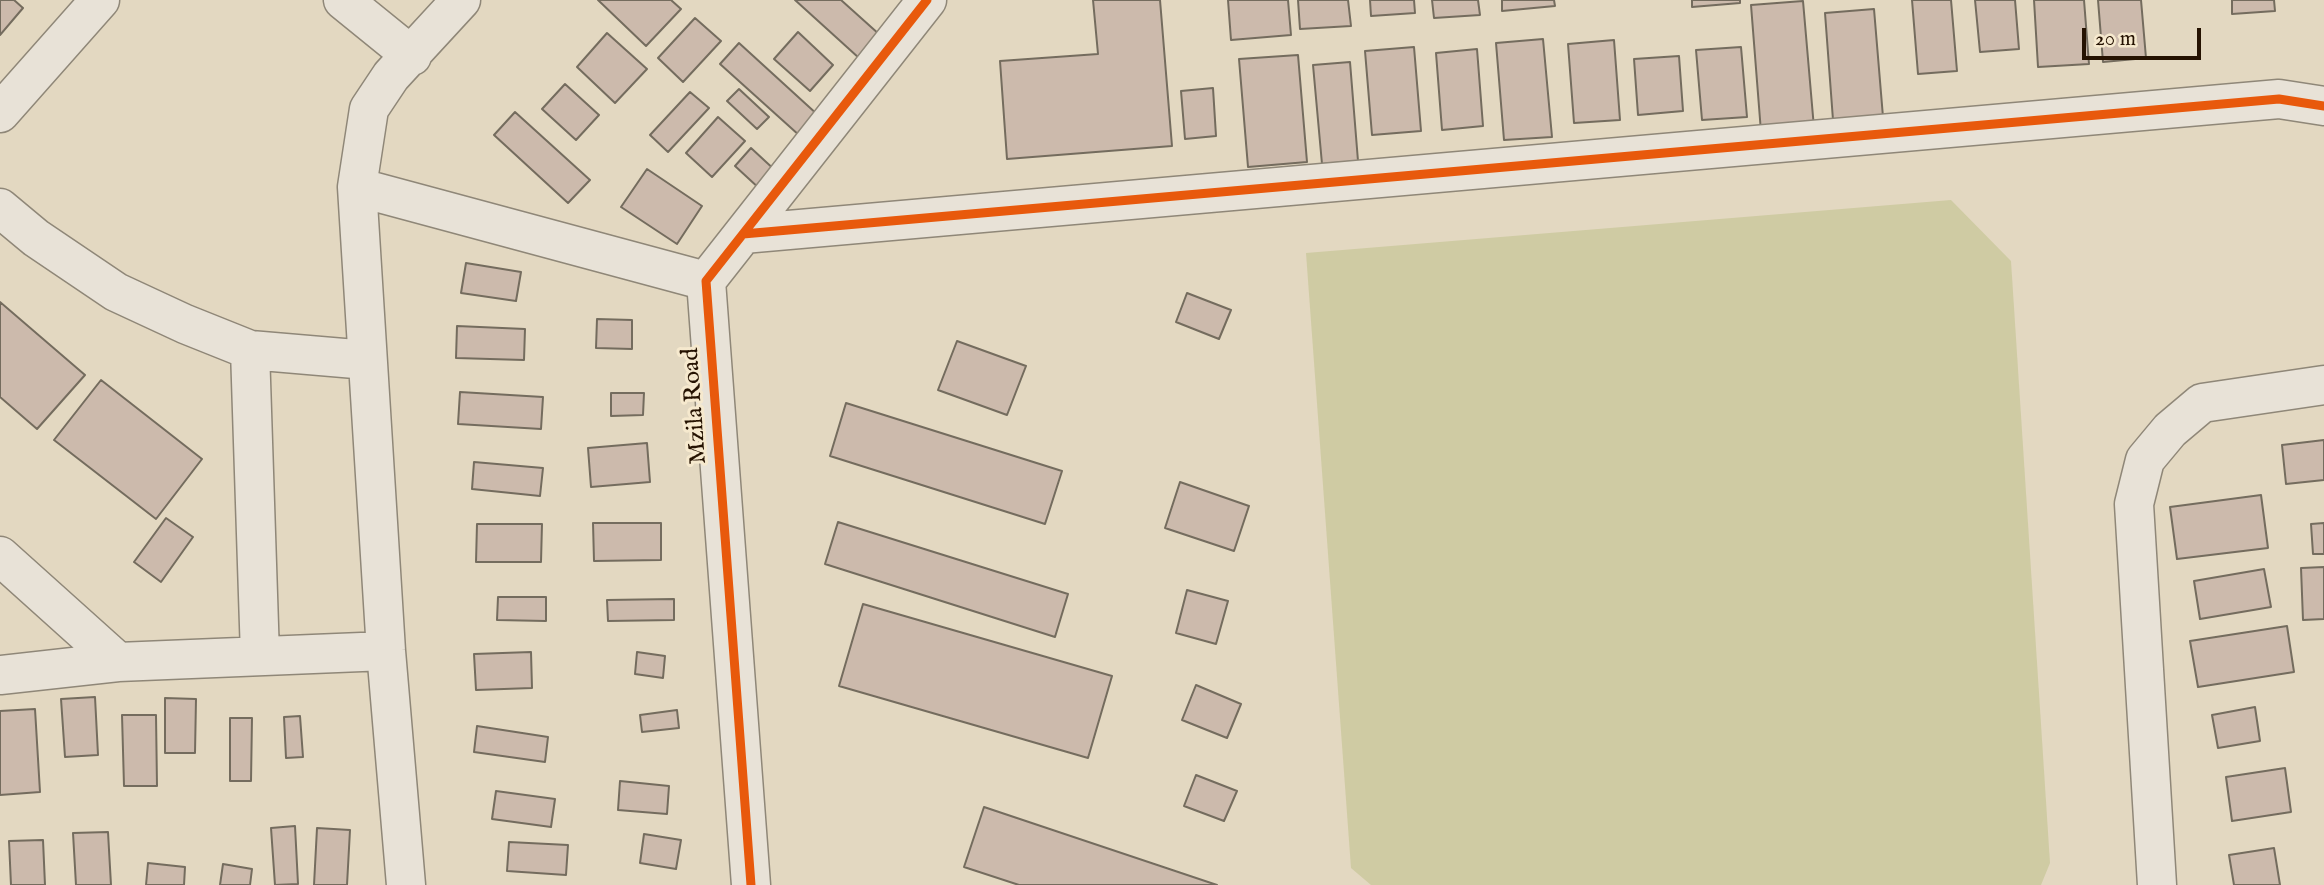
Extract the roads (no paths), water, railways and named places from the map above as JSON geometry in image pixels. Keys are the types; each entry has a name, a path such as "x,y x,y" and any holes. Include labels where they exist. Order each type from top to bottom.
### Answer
{"street":[{"path":"0,113 100,0"},
{"path":"343,0 412,56"},
{"path":"406,885 386,651 357,187 369,109 391,76 461,0"},
{"path":"357,187 706,281 928,0"},
{"path":"743,234 2279,99 2324,106"},
{"path":"0,208 36,238 117,292 250,350 368,360"},
{"name":"Mzila Road","path":"706,281 751,885"},
{"path":"250,350 260,656"},
{"path":"2157,885 2134,504 2146,460 2169,430 2202,403 2324,384"},
{"path":"0,556 118,662"},
{"path":"0,675 118,662 386,651"}]}
